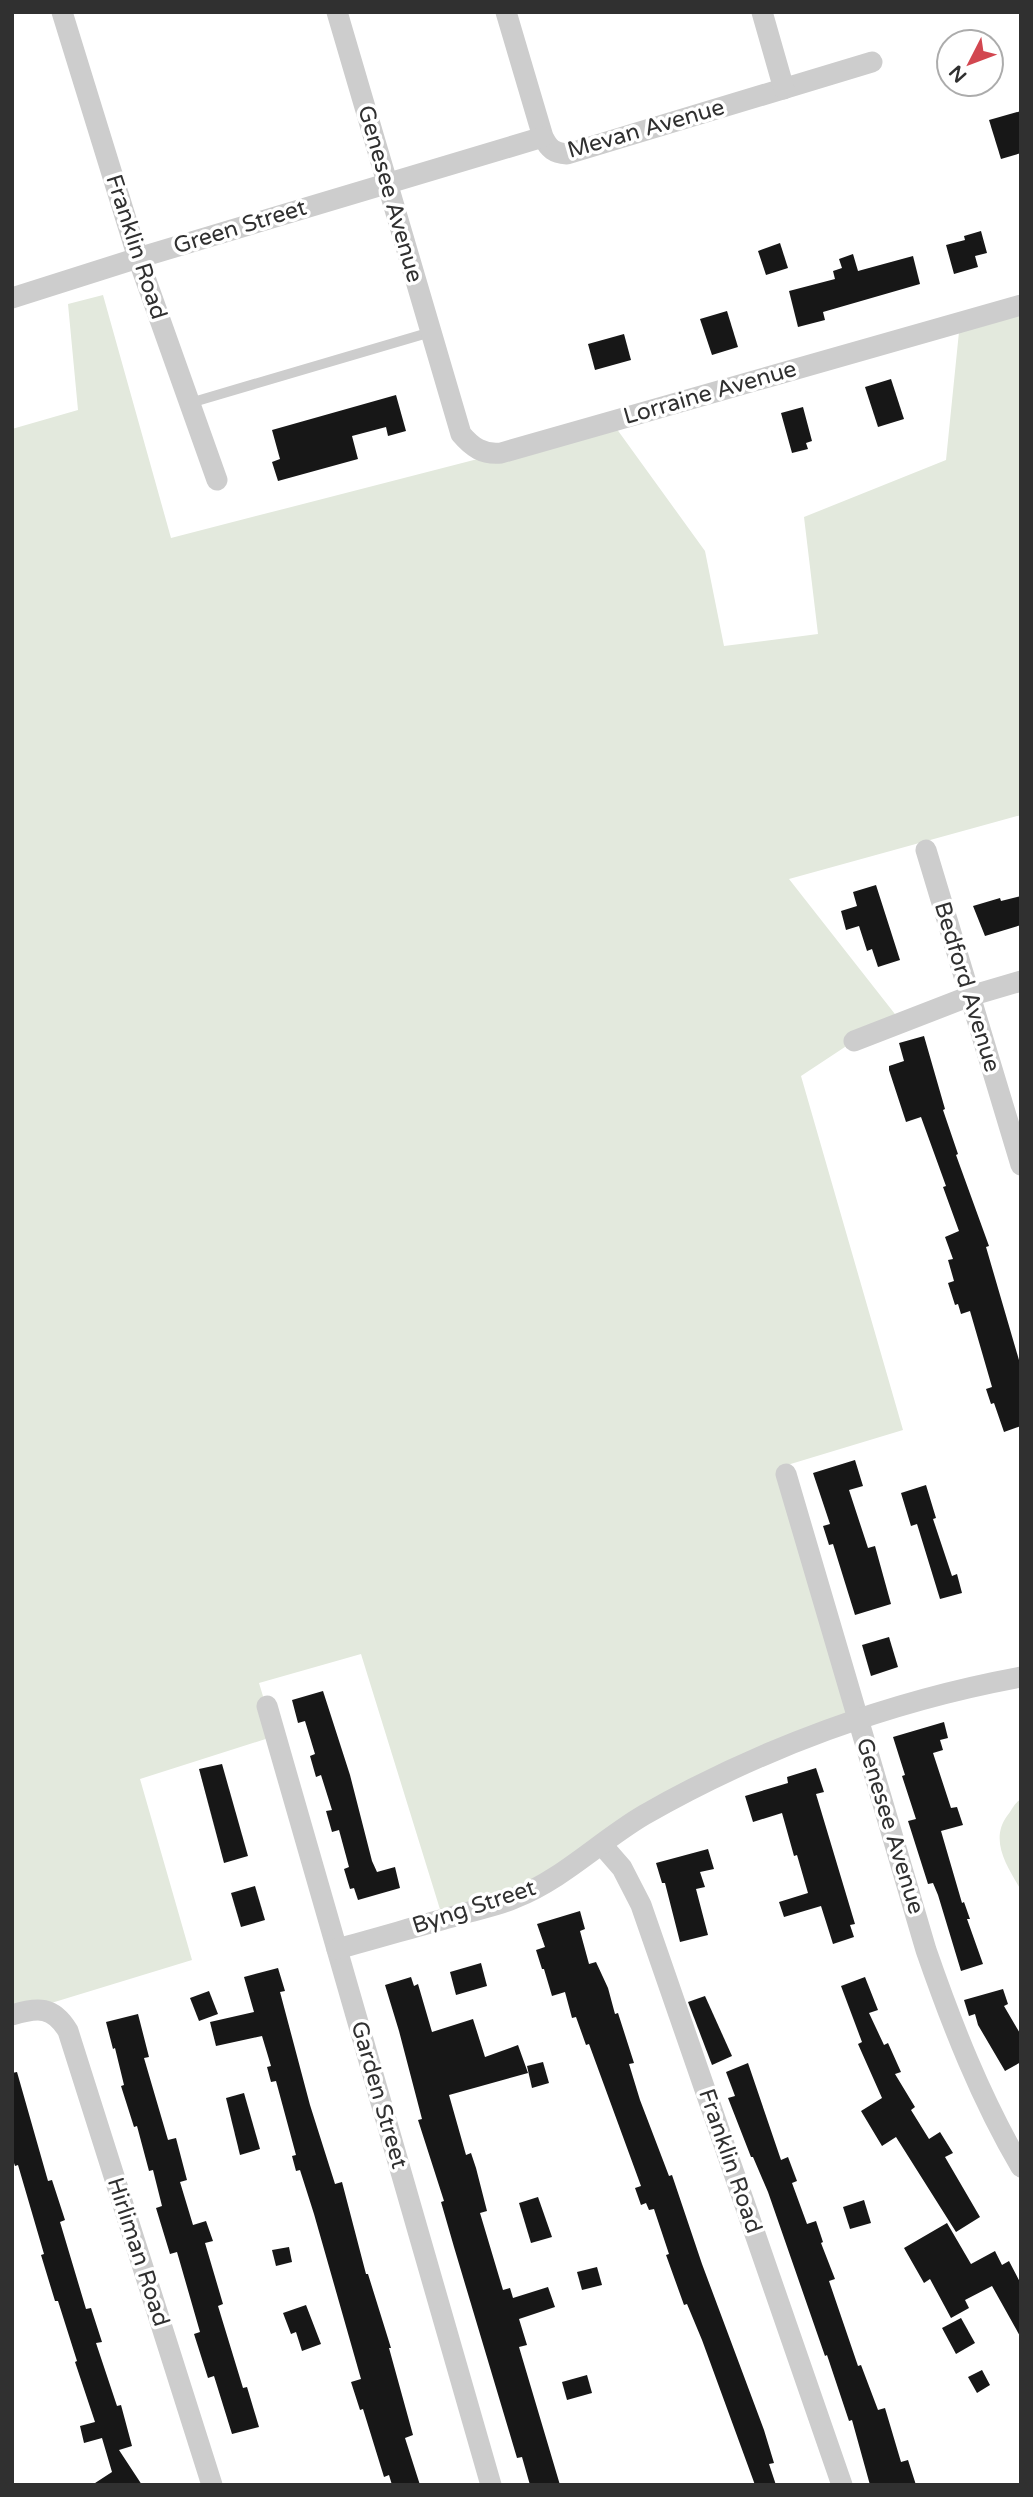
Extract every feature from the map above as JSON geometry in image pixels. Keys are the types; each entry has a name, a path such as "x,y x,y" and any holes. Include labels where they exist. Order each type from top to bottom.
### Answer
{"street":[{"name":"Franklin Road","path":"62,12 138,258 217,480"},
{"name":"Genesee Avenue","path":"337,12 444,377"},
{"path":"506,12 543,137"},
{"path":"762,12 784,89"},
{"name":"Mevan Avenue","path":"387,183 543,137 548,148 567,154 872,62"},
{"name":"Green Street","path":"12,298 387,183"},
{"name":"Lorraine Avenue","path":"444,377 461,434 470,445 481,451 501,453 1021,305"},
{"name":"Bedford Avenue","path":"926,850 1021,1165"},
{"path":"854,1041 970,996 1021,981"},
{"name":"Genesee Avenue","path":"786,1474 926,1950 976,2080 1021,2167"},
{"name":"Byng Street","path":"337,1949 514,1899 548,1882 642,1816 713,1779 793,1744 858,1720 937,1696 1021,1677"},
{"name":"Garden Street","path":"267,1706 491,2485"},
{"name":"Franklin Road","path":"602,1845 622,1868 641,1905 842,2485"},
{"name":"Hirliman Road","path":"12,2015 32,2009 47,2011 62,2021 68,2031 212,2485"}],"lane":[{"path":"190,403 431,332"}],"shaded area":[{"path":"103,295 171,538 501,453 611,421 705,551 724,646 818,634 804,517 946,460 960,322 1014,307 1021,320 1021,815 789,879 902,1023 854,1041 801,1076 903,1430 784,1466 858,1720 713,1779 548,1882 443,1919 361,1654 259,1683 275,1736 140,1779 192,1960 12,2015 12,429 78,410 68,304"},
{"path":"1021,1799 1021,1890 1002,1854 1000,1835 1007,1816"}],"building":[{"path":"1021,111 1021,153 1001,159 989,120"},
{"path":"981,231 987,253 975,256 978,267 954,274 946,245 965,240 964,236"},
{"path":"780,243 788,268 766,275 758,251"},
{"path":"853,254 858,271 913,256 920,284 823,312 825,320 798,327 789,291 835,279 833,271 842,268 839,259"},
{"path":"727,311 738,347 712,355 700,319"},
{"path":"624,334 631,360 595,370 588,344"},
{"path":"891,379 904,419 878,427 865,387"},
{"path":"396,395 406,431 388,436 386,427 352,436 358,459 278,481 272,462 280,459 272,430"},
{"path":"803,407 812,441 806,443 808,449 792,453 781,413"},
{"path":"876,885 900,960 878,967 872,949 867,951 859,926 846,930 841,911 857,906 853,892"},
{"path":"1021,896 1021,925 985,936 973,906 1000,898 1001,901"},
{"path":"924,1036 945,1109 943,1110 958,1154 956,1155 989,1246 986,1247 1021,1367 1021,1426 1004,1432 986,1389 992,1387 970,1311 961,1314 948,1283 954,1281 948,1260 953,1259 945,1237 959,1231 943,1187 946,1186 921,1117 906,1122 889,1070 889,1066 904,1061 899,1043"},
{"path":"855,1460 863,1486 849,1490 868,1548 875,1546 891,1604 855,1615 833,1544 829,1545 823,1526 830,1524 813,1473"},
{"path":"926,1485 936,1518 933,1519 952,1576 957,1574 962,1593 940,1599 917,1524 911,1526 901,1493"},
{"path":"889,1637 898,1667 871,1676 862,1645"},
{"path":"323,1691 350,1775 372,1861 377,1872 395,1867 400,1888 358,1900 354,1888 350,1889 344,1869 349,1867 339,1830 332,1832 326,1811 332,1810 321,1775 316,1777 310,1756 315,1754 305,1721 298,1723 292,1700"},
{"path":"944,1722 948,1738 940,1740 943,1750 933,1753 951,1808 957,1807 963,1825 941,1831 983,1964 961,1971 938,1895 933,1883 928,1884 908,1821 916,1819 893,1737"},
{"path":"222,1764 248,1856 224,1863 199,1769"},
{"path":"816,1768 824,1792 816,1794 855,1924 850,1925 854,1937 833,1944 821,1906 784,1917 779,1902 808,1893 797,1855 794,1856 782,1813 753,1822 745,1796 788,1783 787,1777"},
{"path":"708,1849 714,1869 700,1872 705,1887 696,1889 708,1935 680,1942 665,1883 662,1883 656,1863"},
{"path":"255,1886 265,1920 241,1927 231,1893"},
{"path":"580,1911 585,1929 580,1931 589,1964 596,1962 608,1988 615,2014 618,2013 634,2063 629,2064 640,2100 669,2176 672,2175 764,2430 774,2463 769,2464 776,2485 755,2485 702,2340 687,2304 684,2305 666,2255 669,2254 654,2209 649,2210 646,2203 641,2205 635,2188 641,2186 589,2044 586,2045 576,2017 572,2018 565,1992 552,1996 542,1969 536,1950 545,1947 537,1924"},
{"path":"481,1963 487,1986 456,1995 450,1972"},
{"path":"278,1968 285,1991 280,1992 310,2105 335,2184 342,2182 366,2274 391,2348 413,2435 405,2438 420,2485 392,2485 389,2475 384,2477 363,2409 360,2410 351,2382 361,2379 314,2214 300,2170 296,2171 292,2156 296,2155 276,2081 271,2082 267,2067 271,2066 262,2036 216,2046 210,2022 254,2012 244,1977"},
{"path":"411,1977 414,1986 418,1984 432,2032 473,2019 485,2057 518,2045 528,2073 449,2095 466,2155 471,2153 476,2168 487,2211 480,2213 503,2290 510,2288 513,2298 548,2287 555,2307 519,2319 527,2345 519,2347 560,2485 530,2485 522,2457 517,2458 454,2247 441,2202 444,2201 418,2120 422,2119 385,1985"},
{"path":"865,1977 878,2010 869,2013 884,2045 888,2043 901,2072 895,2074 915,2107 911,2110 929,2139 940,2132 953,2153 945,2157 980,2217 956,2232 896,2137 882,2146 861,2111 882,2098 858,2044 862,2042 841,1986"},
{"path":"1003,1989 1008,2004 1004,2006 1021,2035 1021,2062 1005,2071 978,2025 975,2014 969,2016 964,2000"},
{"path":"209,1991 218,2014 199,2021 190,1998"},
{"path":"705,1996 732,2056 712,2065 688,2002"},
{"path":"138,2014 149,2057 144,2058 168,2140 176,2138 187,2180 180,2182 193,2225 206,2221 213,2241 205,2243 223,2304 218,2306 243,2388 247,2387 259,2427 232,2434 214,2376 208,2378 194,2334 200,2332 177,2252 170,2254 156,2208 162,2206 153,2170 149,2171 137,2126 134,2127 106,2022"},
{"path":"543,2062 549,2083 532,2088 527,2066"},
{"path":"748,2063 781,2160 788,2157 797,2181 792,2183 807,2224 816,2221 835,2279 829,2281 858,2366 861,2365 878,2410 885,2408 901,2462 908,2460 916,2485 870,2485 852,2420 849,2421 827,2355 825,2356 768,2192 728,2098 735,2096 726,2072"},
{"path":"17,2072 48,2181 52,2180 65,2220 60,2222 86,2309 91,2308 102,2342 96,2343 117,2406 121,2405 132,2446 119,2450 142,2485 92,2485 112,2472 102,2438 84,2443 80,2426 95,2422 41,2255 44,2254 18,2165 15,2166 12,2157 12,2073"},
{"path":"244,2093 260,2149 240,2155 226,2098"},
{"path":"538,2197 552,2237 531,2243 519,2203"},
{"path":"864,2200 871,2223 850,2229 843,2207"},
{"path":"947,2223 971,2264 995,2251 1002,2265 1009,2261 1021,2284 1021,2338 992,2286 965,2300 969,2308 951,2318 930,2279 924,2283 904,2248"},
{"path":"289,2247 292,2262 276,2266 272,2250"},
{"path":"597,2267 602,2285 582,2290 577,2272"},
{"path":"306,2305 321,2344 302,2351 296,2332 291,2334 283,2313"},
{"path":"961,2318 975,2343 956,2354 942,2328"},
{"path":"982,2370 990,2385 977,2393 968,2377"},
{"path":"587,2375 592,2393 567,2400 562,2382"}]}
